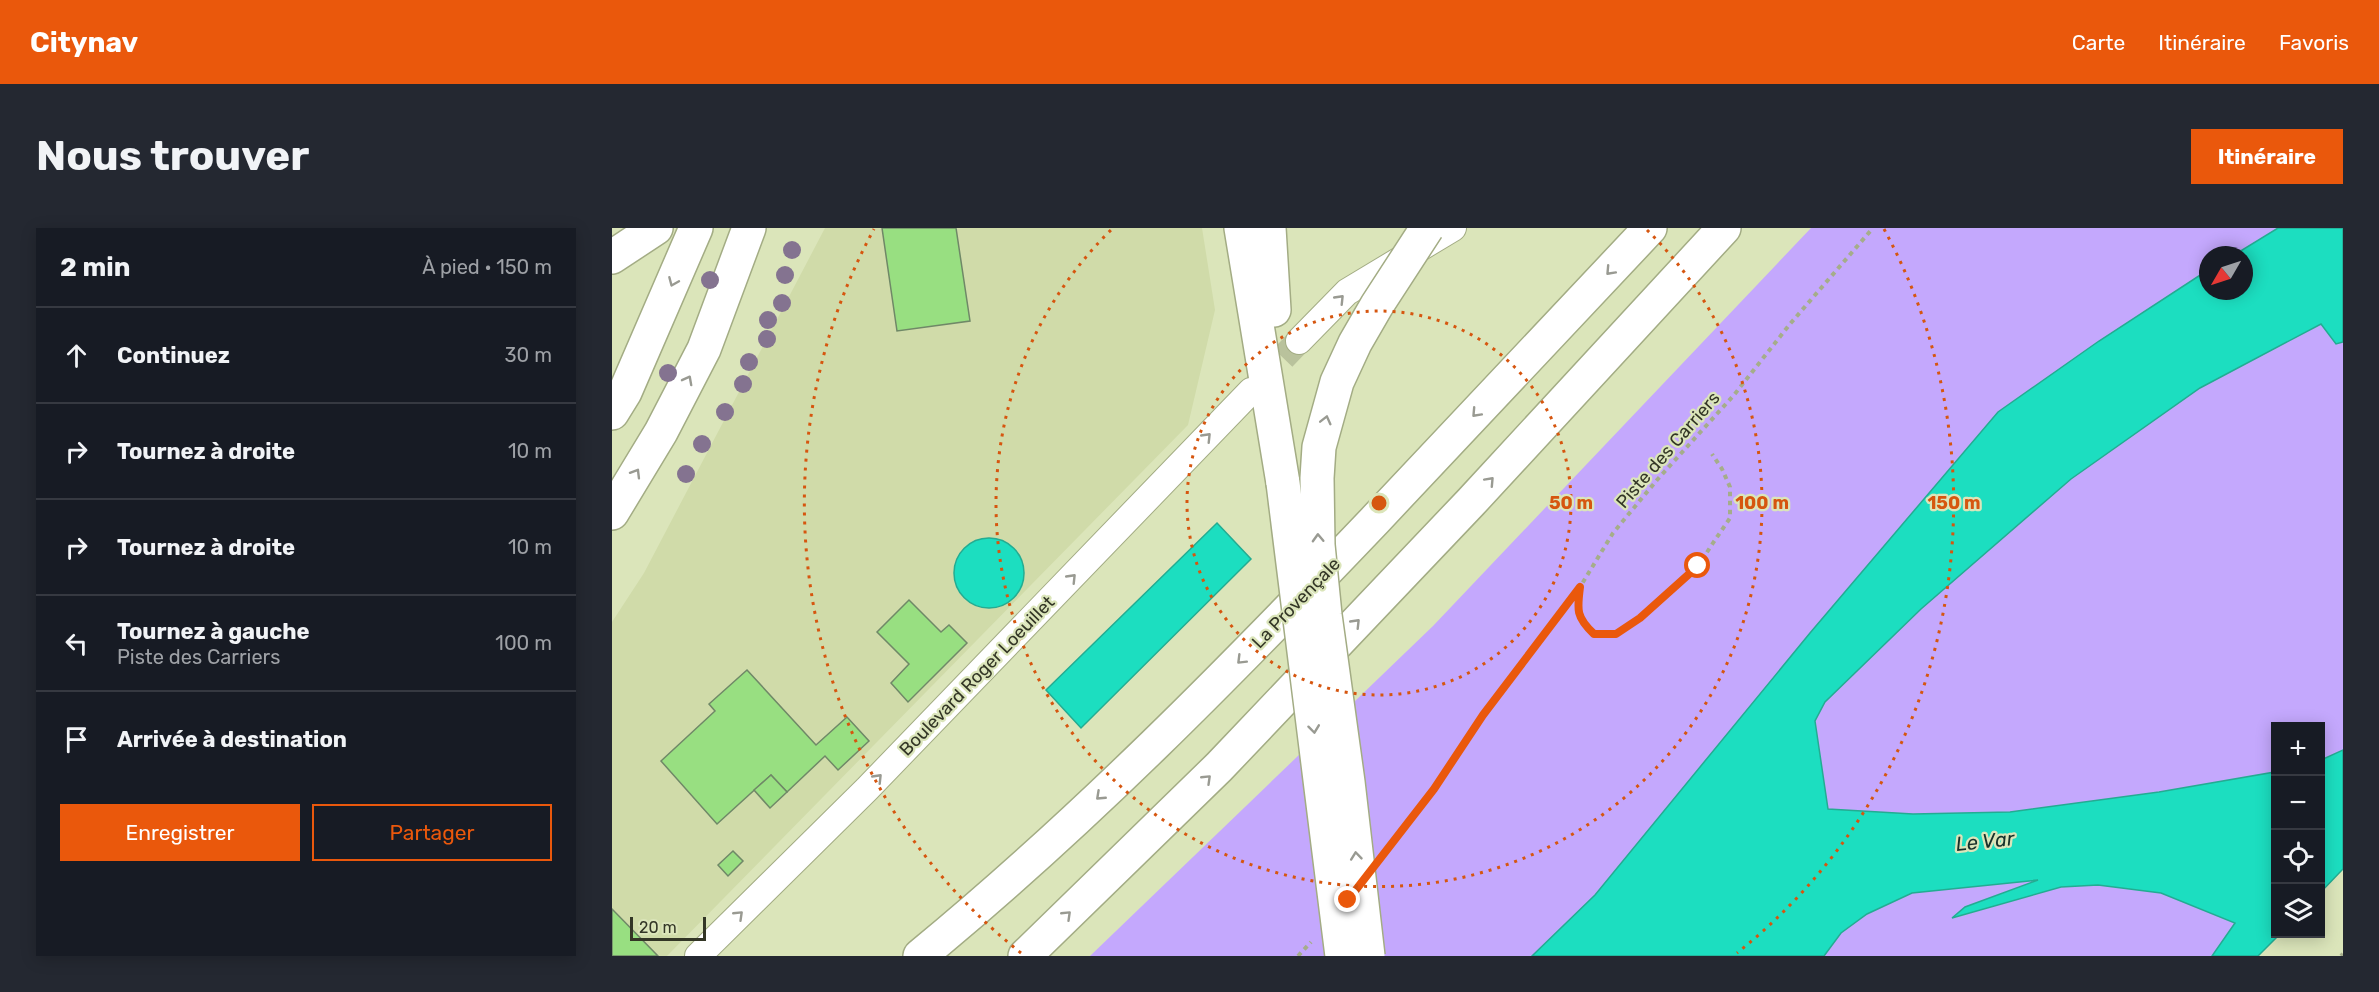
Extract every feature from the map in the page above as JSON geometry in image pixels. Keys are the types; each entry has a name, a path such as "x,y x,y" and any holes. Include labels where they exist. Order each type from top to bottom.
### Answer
{"main road":[{"path":"612,257 656,228"},
{"path":"612,413 625,392 696,228"},
{"path":"612,513 661,432 704,349 749,228"},
{"path":"1241,228 1283,483 1342,956"},
{"path":"1269,228 1283,483"},
{"path":"1368,956 1318,545 1319,447 1337,382 1354,343 1428,228"},
{"name":"La Provençale","path":"920,956 1058,835 1164,737 1264,637 1650,228"},
{"path":"1025,956 1219,767 1471,502 1724,228"}],"street":[{"path":"1299,341 1347,291 1453,228"},
{"name":"Boulevard Roger Loeuillet","path":"698,956 867,789 1251,391"}],"path":[{"name":"Piste des Carriers","path":"1384,854 1434,789 1483,715 1580,587 1613,533 1657,480 1734,395 1790,324 1873,228"},
{"path":"1580,587 1577,608 1582,622 1594,634 1616,634 1640,618 1698,566 1730,518 1730,487 1712,454"},
{"path":"1298,956 1312,940"}],"shaded area":[{"path":"825,228 1202,228 1215,310 1188,425 667,956 612,956 612,622 644,573"},
{"path":"1811,228 2278,228 2249,246 2199,246 2199,276 2099,341 1998,412 1810,633 1595,895 1532,956 1090,956 1433,626"},
{"path":"2321,323 2336,344 2343,342 2343,750 2325,758 2325,722 2271,722 2271,773 2159,792 2010,812 1913,814 1828,809 1815,721 1825,702 1921,609 2071,479 2200,388"},
{"path":"2041,879 2006,892 1954,918 2061,887 2098,885 2161,893 2236,923 2212,956 1824,956 1841,933 1867,914 1912,893"}],"water":[{"name":"Le Var","path":"2278,228 2343,228 2343,342 2336,344 2321,324 2200,388 2071,479 1921,609 1825,702 1815,721 1828,809 1913,814 2010,812 2159,792 2271,773 2271,938 2276,938 2258,956 2212,956 2235,923 2161,893 2098,885 2061,887 1952,918 1965,907 2038,880 1912,893 1867,914 1841,933 1824,956 1532,956 1595,895 1810,633 1998,412 2099,341 2199,276 2199,300 2253,300 2253,246 2249,246"},
{"path":"1217,523 1251,559 1081,728 1046,690"},
{"path":"989,538 1008,544 1018,554 1024,573 1018,592 1008,602 989,608 970,602 960,592 954,573 960,554 970,544"},
{"path":"2343,750 2343,869 2325,888 2325,776 2325,758"}],"building":[{"path":"882,228 956,228 970,321 897,331"},
{"path":"909,600 941,632 949,625 967,643 908,702 891,683 909,664 877,632"},
{"path":"747,670 816,745 847,717 869,741 838,770 825,756 787,792 771,775 717,824 661,761 715,711 709,704"},
{"path":"771,775 787,792 770,808 754,790"},
{"path":"733,851 743,861 728,876 718,865"},
{"path":"612,909 658,956 612,956"}],"tunnel":[{"path":"1256,386 1299,341"}],"route":[{"path":"1348,900 1434,789 1483,715 1580,587 1577,608 1582,622 1594,634 1616,634 1640,618 1698,566"}]}
